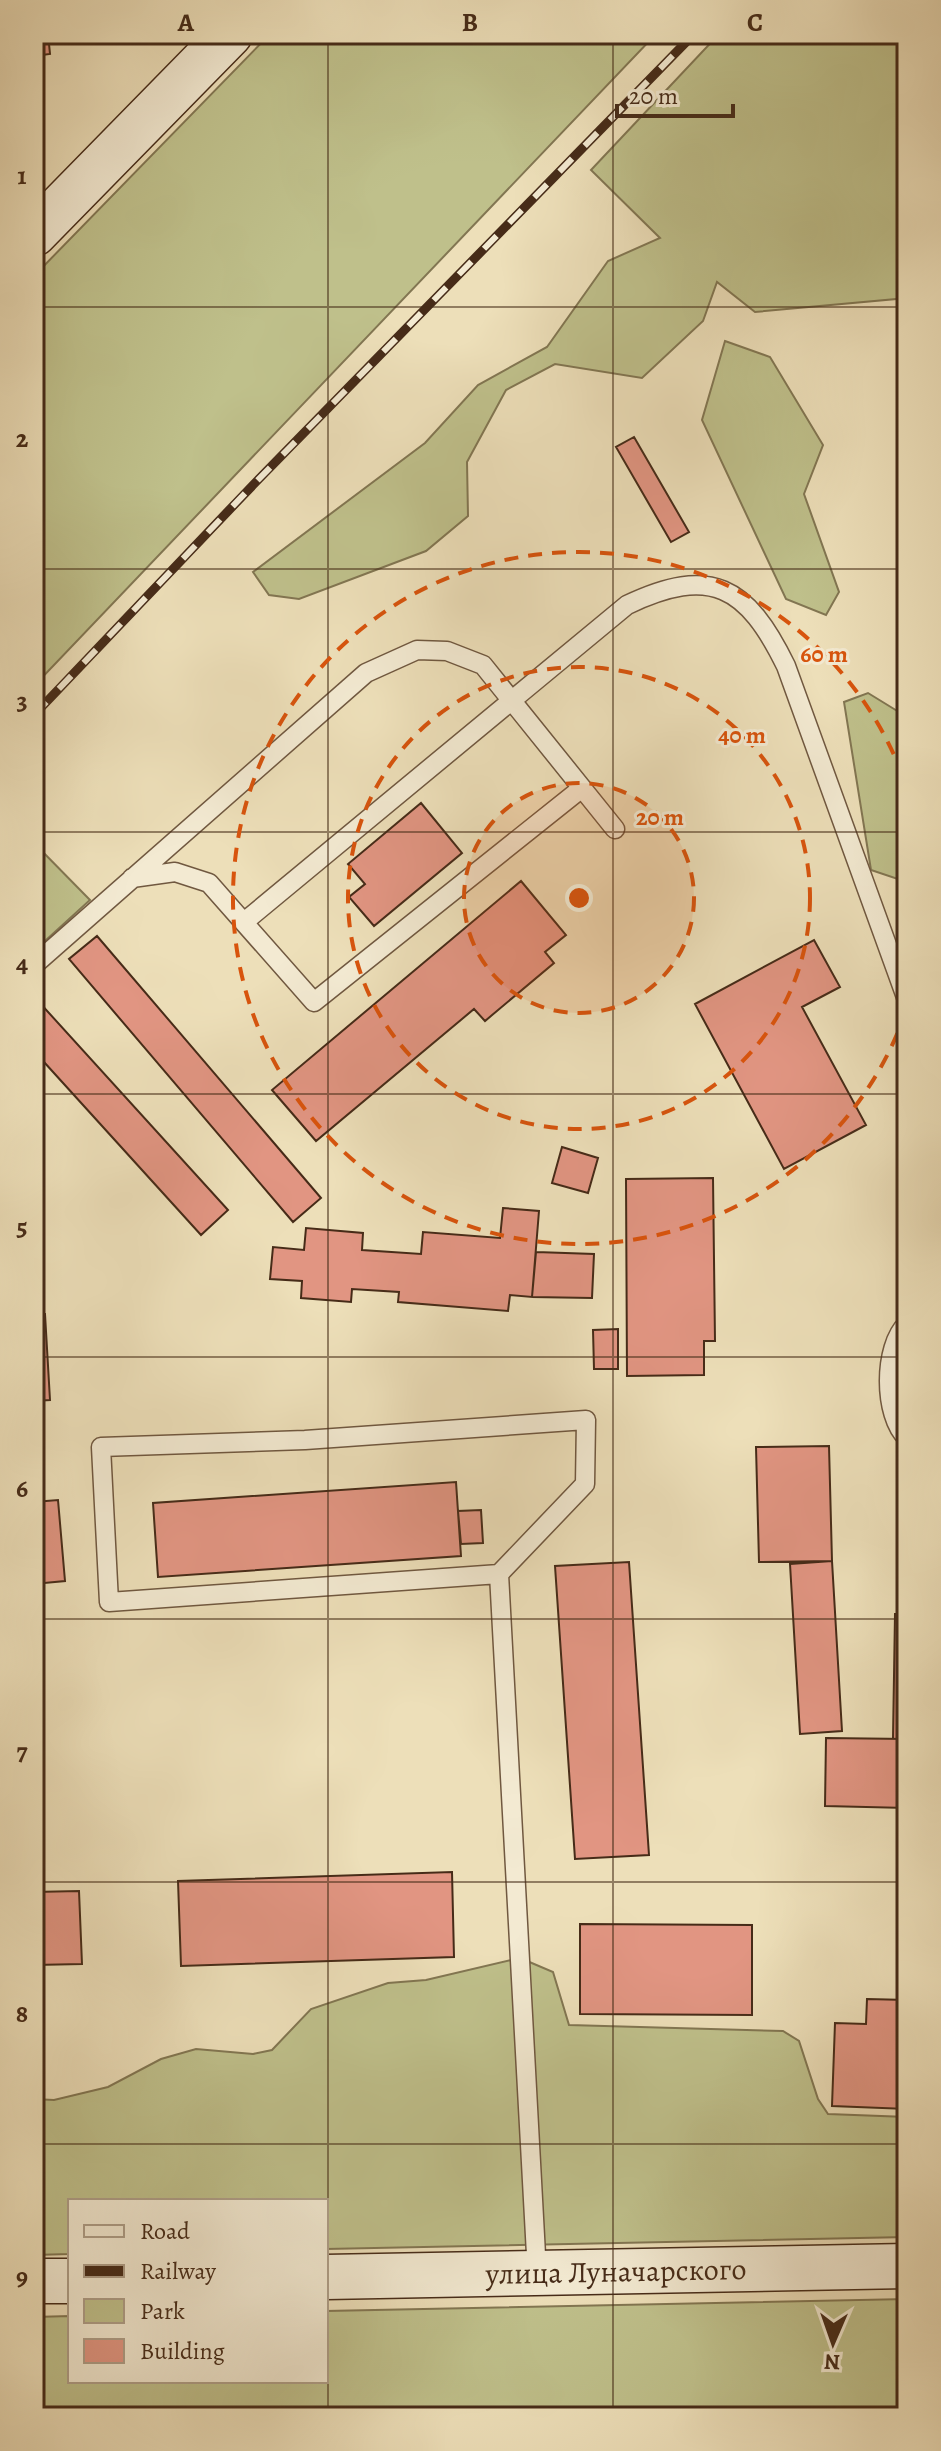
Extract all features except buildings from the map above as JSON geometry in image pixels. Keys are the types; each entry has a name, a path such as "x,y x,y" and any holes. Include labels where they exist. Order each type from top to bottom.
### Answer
{"main road":[{"path":"34,234 230,34"},
{"name":"улица Луначарского","path":"328,2277 907,2266"},
{"path":"34,2281 68,2281"}],"lane":[{"path":"244,922 627,605 662,588 690,584 737,596 768,628 786,666 907,1000"},
{"path":"34,965 366,673 417,650 447,651 483,665 615,829"},
{"path":"132,878 175,872 209,883 314,1002 582,788"},
{"path":"907,1324 902,1328 890,1363 890,1408 907,1438"},
{"path":"499,1574 109,1602 101,1447 305,1440 586,1420 585,1484 499,1574 537,2273"}],"green space":[{"path":"270,34 656,34 34,686 34,276"},
{"path":"719,34 907,34 907,298 755,312 717,282 703,321 642,378 555,364 506,390 467,462 468,516 426,551 299,599 269,595 253,572 425,443 478,385 547,347 608,261 660,238 591,170"},
{"path":"725,341 770,357 823,445 804,494 839,592 826,615 786,599 702,420"},
{"path":"868,693 907,717 907,964 906,906 898,879 871,870 844,702"},
{"path":"34,843 90,900 34,951"},
{"path":"520,1958 553,1972 569,2025 783,2031 799,2041 818,2099 828,2114 907,2117 907,2237 328,2249 328,2199 68,2199 68,2254 34,2255 34,2099 54,2100 108,2087 161,2059 196,2049 253,2054 272,2050 311,2009 388,1983 426,1980"},
{"path":"907,2299 907,2417 34,2415 34,2317 68,2316 68,2383 328,2383 328,2311"}],"railway":[{"path":"34,715 253,485 694,34"}]}
